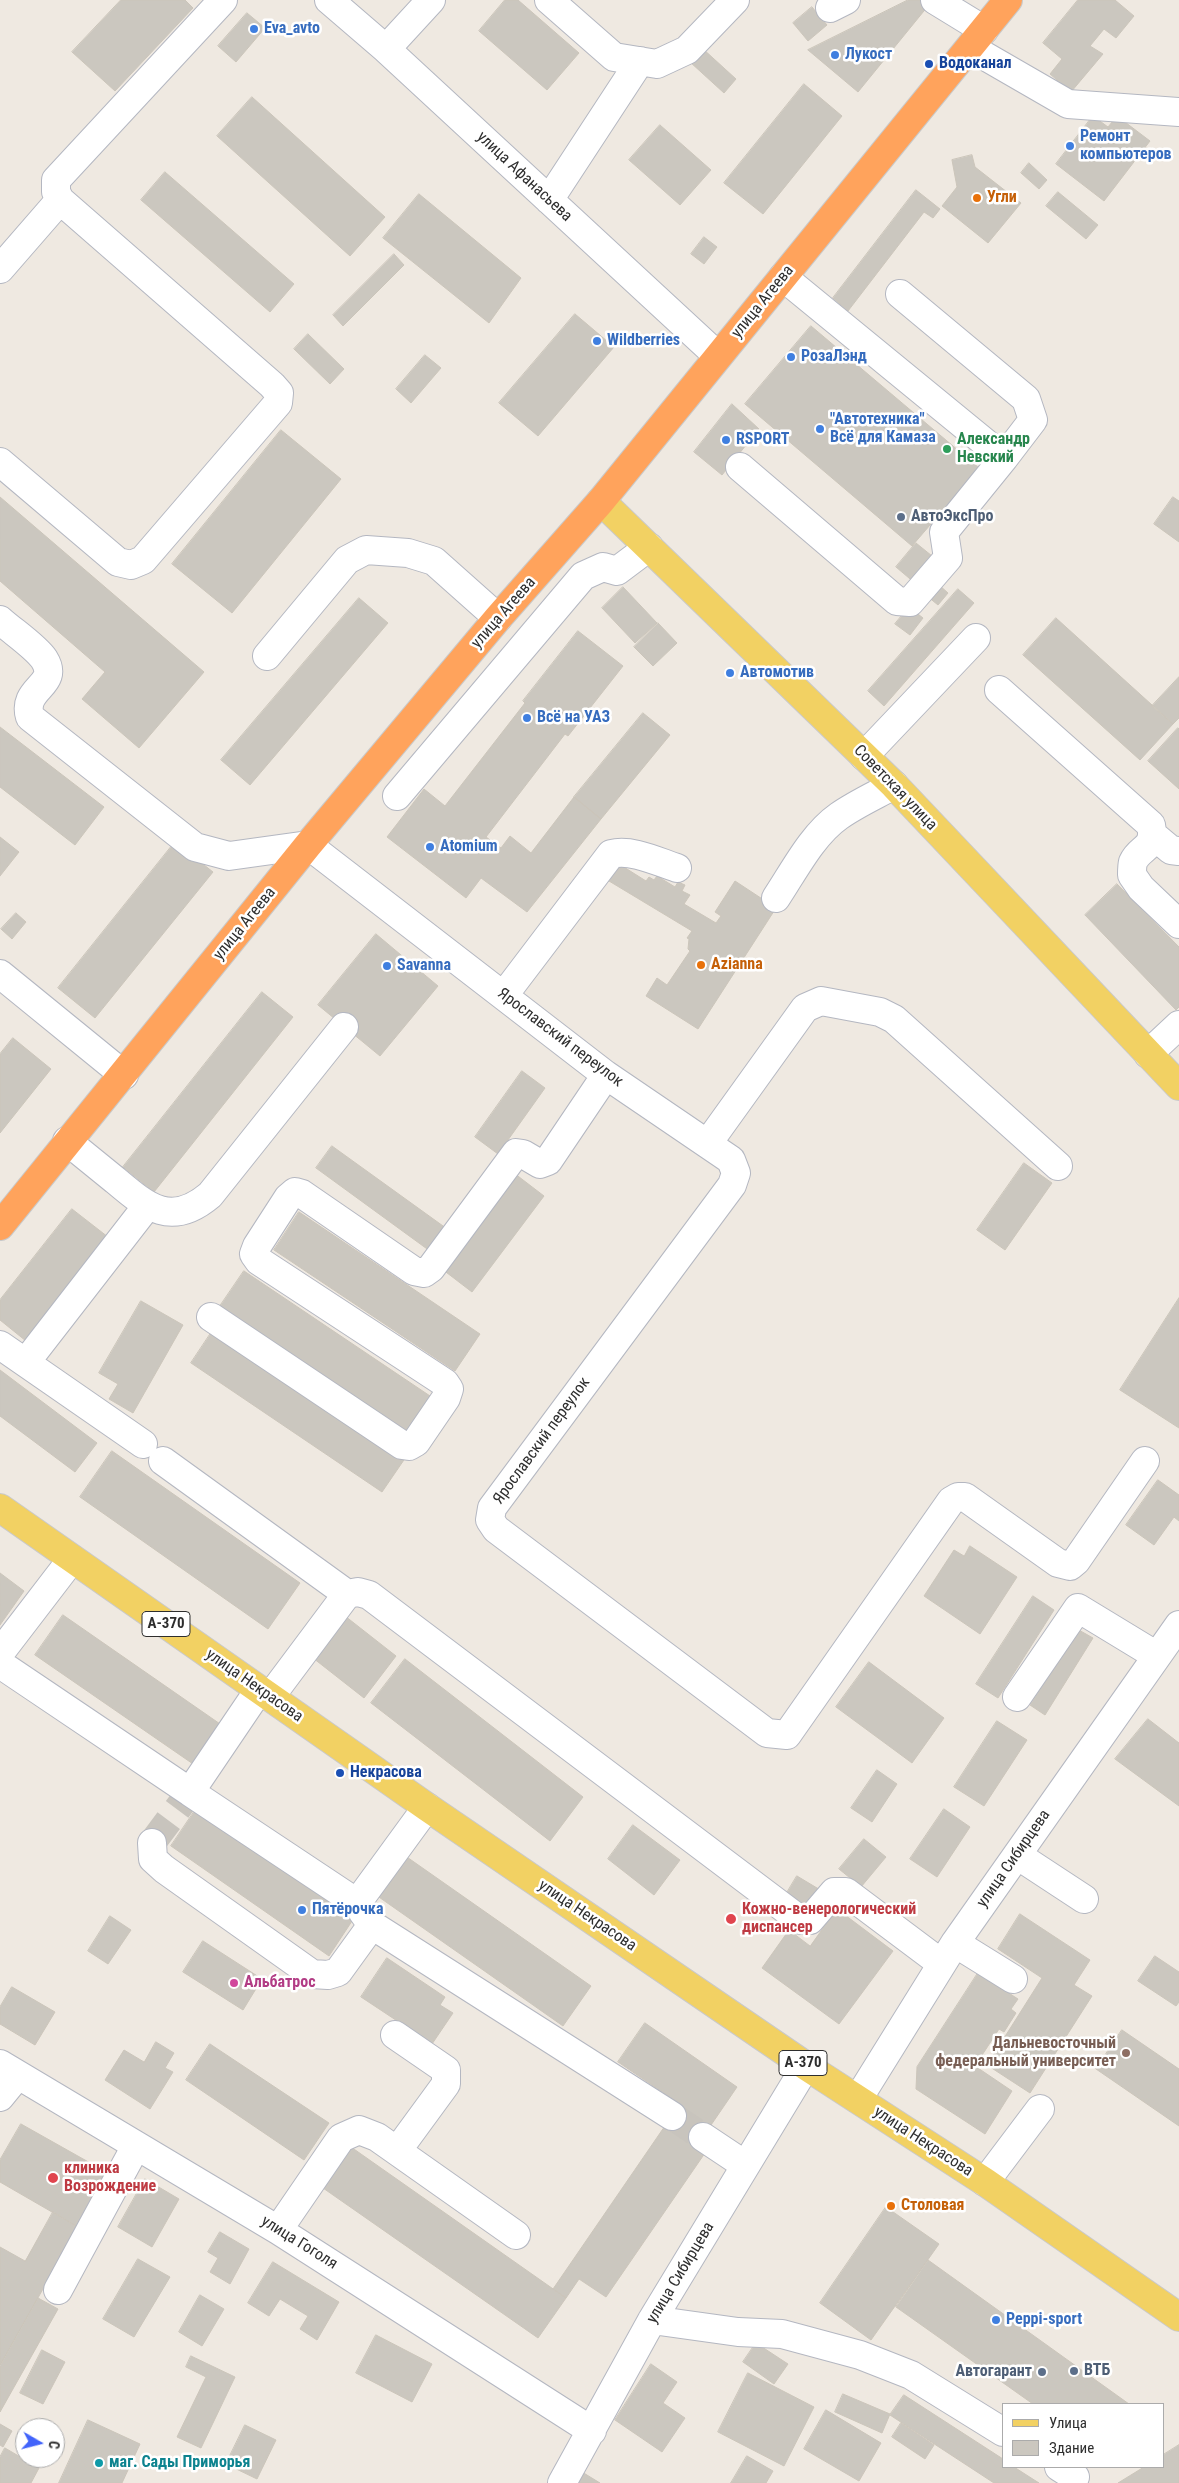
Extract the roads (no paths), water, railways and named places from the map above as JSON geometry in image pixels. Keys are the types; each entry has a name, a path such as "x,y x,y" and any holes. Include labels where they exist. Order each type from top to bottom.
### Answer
{"highway":[{"name":"улица Агеева","path":"0,1226 67,1141 124,1075 308,845 498,618 600,501 1008,0"}],"main road":[{"name":"Советская улица","path":"600,501 894,785 1179,1086"},
{"name":"улица Некрасова","path":"0,1508 428,1807 806,2066 985,2182 1179,2317"}],"street":[{"path":"0,462 118,562 131,564 143,560 278,403 279,393 272,385 60,200 56,192 56,180 223,0"},
{"name":"улица Афанасьева","path":"329,0 386,49 718,356"},
{"path":"386,49 431,0"},
{"path":"549,0 614,57 658,64 687,50 734,0"},
{"path":"935,0 977,39 1068,104 1179,112"},
{"path":"549,200 640,61"},
{"path":"0,269 60,200"},
{"path":"783,277 1004,458"},
{"path":"740,467 897,601 910,602 948,558 944,532 1033,420 1026,399 900,294"},
{"path":"397,796 583,576 603,567 617,571 649,547"},
{"path":"267,656 346,560 366,550 408,553 434,561 498,618"},
{"path":"0,620 43,658 49,670 47,679 28,701 30,717 196,847 228,856 308,845"},
{"path":"864,756 976,638"},
{"path":"1000,690 1151,825 1153,835 1149,846 1133,862 1132,875 1141,888 1179,924"},
{"path":"776,898 808,850 827,827 840,816 894,785"},
{"path":"1153,835 1171,850 1179,851"},
{"name":"Ярославский переулок","path":"308,845 606,1075 731,1160 736,1173 732,1185 492,1508 490,1520 496,1529 767,1733 787,1735 951,1501 958,1497 965,1497 1058,1563 1070,1566 1076,1561 1145,1461"},
{"path":"504,995 611,854 620,852 632,854 677,868"},
{"path":"0,974 124,1075"},
{"path":"708,1143 805,1008 821,1001 880,1012 894,1019 1058,1166"},
{"path":"1148,1054 1179,1026"},
{"path":"67,1141 147,1206 167,1211 186,1211 198,1205 210,1195 344,1027"},
{"path":"211,1317 402,1445 409,1446 416,1442 446,1398 449,1389 445,1383 259,1262 254,1254 256,1246 288,1198 295,1192 302,1194 414,1271 424,1273 431,1268 516,1153 522,1154 540,1164 548,1161 606,1075"},
{"path":"26,1362 147,1206"},
{"path":"0,1345 347,1594"},
{"path":"0,1653 72,1559"},
{"path":"190,1792 265,1693 347,1594 358,1592 369,1595 800,1920 810,1920 834,1892 846,1892 949,1954 1013,1979"},
{"path":"1017,1696 1078,1608 1157,1656"},
{"name":"улица Сибирцева","path":"858,2099 949,1954 1179,1625"},
{"path":"0,1664 357,1903 372,1925 672,2116"},
{"path":"357,1903 428,1807"},
{"path":"152,1844 153,1859 164,1868 312,1974 328,1975 338,1972 372,1925"},
{"path":"1017,1855 1084,1899"},
{"path":"396,2035 446,2070 446,2084 397,2151"},
{"name":"улица Сибирцева","path":"562,2483 652,2320 806,2066"},
{"path":"0,2096 9,2070"},
{"name":"улица Гоголя","path":"9,2070 278,2230 592,2431"},
{"path":"985,2182 1040,2109"},
{"path":"278,2230 341,2138 359,2130 377,2137 516,2235"},
{"path":"703,2137 745,2165"},
{"path":"58,2290 136,2146"},
{"path":"652,2320 738,2332 782,2334 860,2355 911,2375 1002,2431"}],"tunnel":[{"path":"152,1843 190,1792"},
{"path":"672,2116 703,2137"}],"place":[{"name":"Eva_avto","path":"254,29"},
{"name":"Лукост","path":"835,55"},
{"name":"Водоканал","path":"929,64"},
{"name":"Ремонт компьютеров","path":"1070,146"},
{"name":"Угли","path":"977,198"},
{"name":"Wildberries","path":"597,341"},
{"name":"РозаЛэнд","path":"791,357"},
{"name":"\"Автотехника\" Всё для Камаза","path":"820,429"},
{"name":"RSPORT","path":"726,440"},
{"name":"Александр Невский","path":"947,449"},
{"name":"АвтоЭксПро","path":"901,517"},
{"name":"Автомотив","path":"730,673"},
{"name":"Всё на УАЗ","path":"527,718"},
{"name":"Atomium","path":"430,847"},
{"name":"Azianna","path":"701,965"},
{"name":"Savanna","path":"387,966"},
{"name":"Некрасова","path":"340,1773"},
{"name":"Пятёрочка","path":"302,1910"},
{"name":"Кожно-венерологический диспансер","path":"731,1919"},
{"name":"Альбатрос","path":"234,1983"},
{"name":"Дальневосточный федеральный университет","path":"1126,2053"},
{"name":"клиника Возрождение","path":"53,2178"},
{"name":"Столовая","path":"891,2206"},
{"name":"Peppi-sport","path":"996,2320"},
{"name":"ВТБ","path":"1074,2371"},
{"name":"Автогарант","path":"1042,2372"},
{"name":"маг. Сады Приморья","path":"99,2463"}]}
